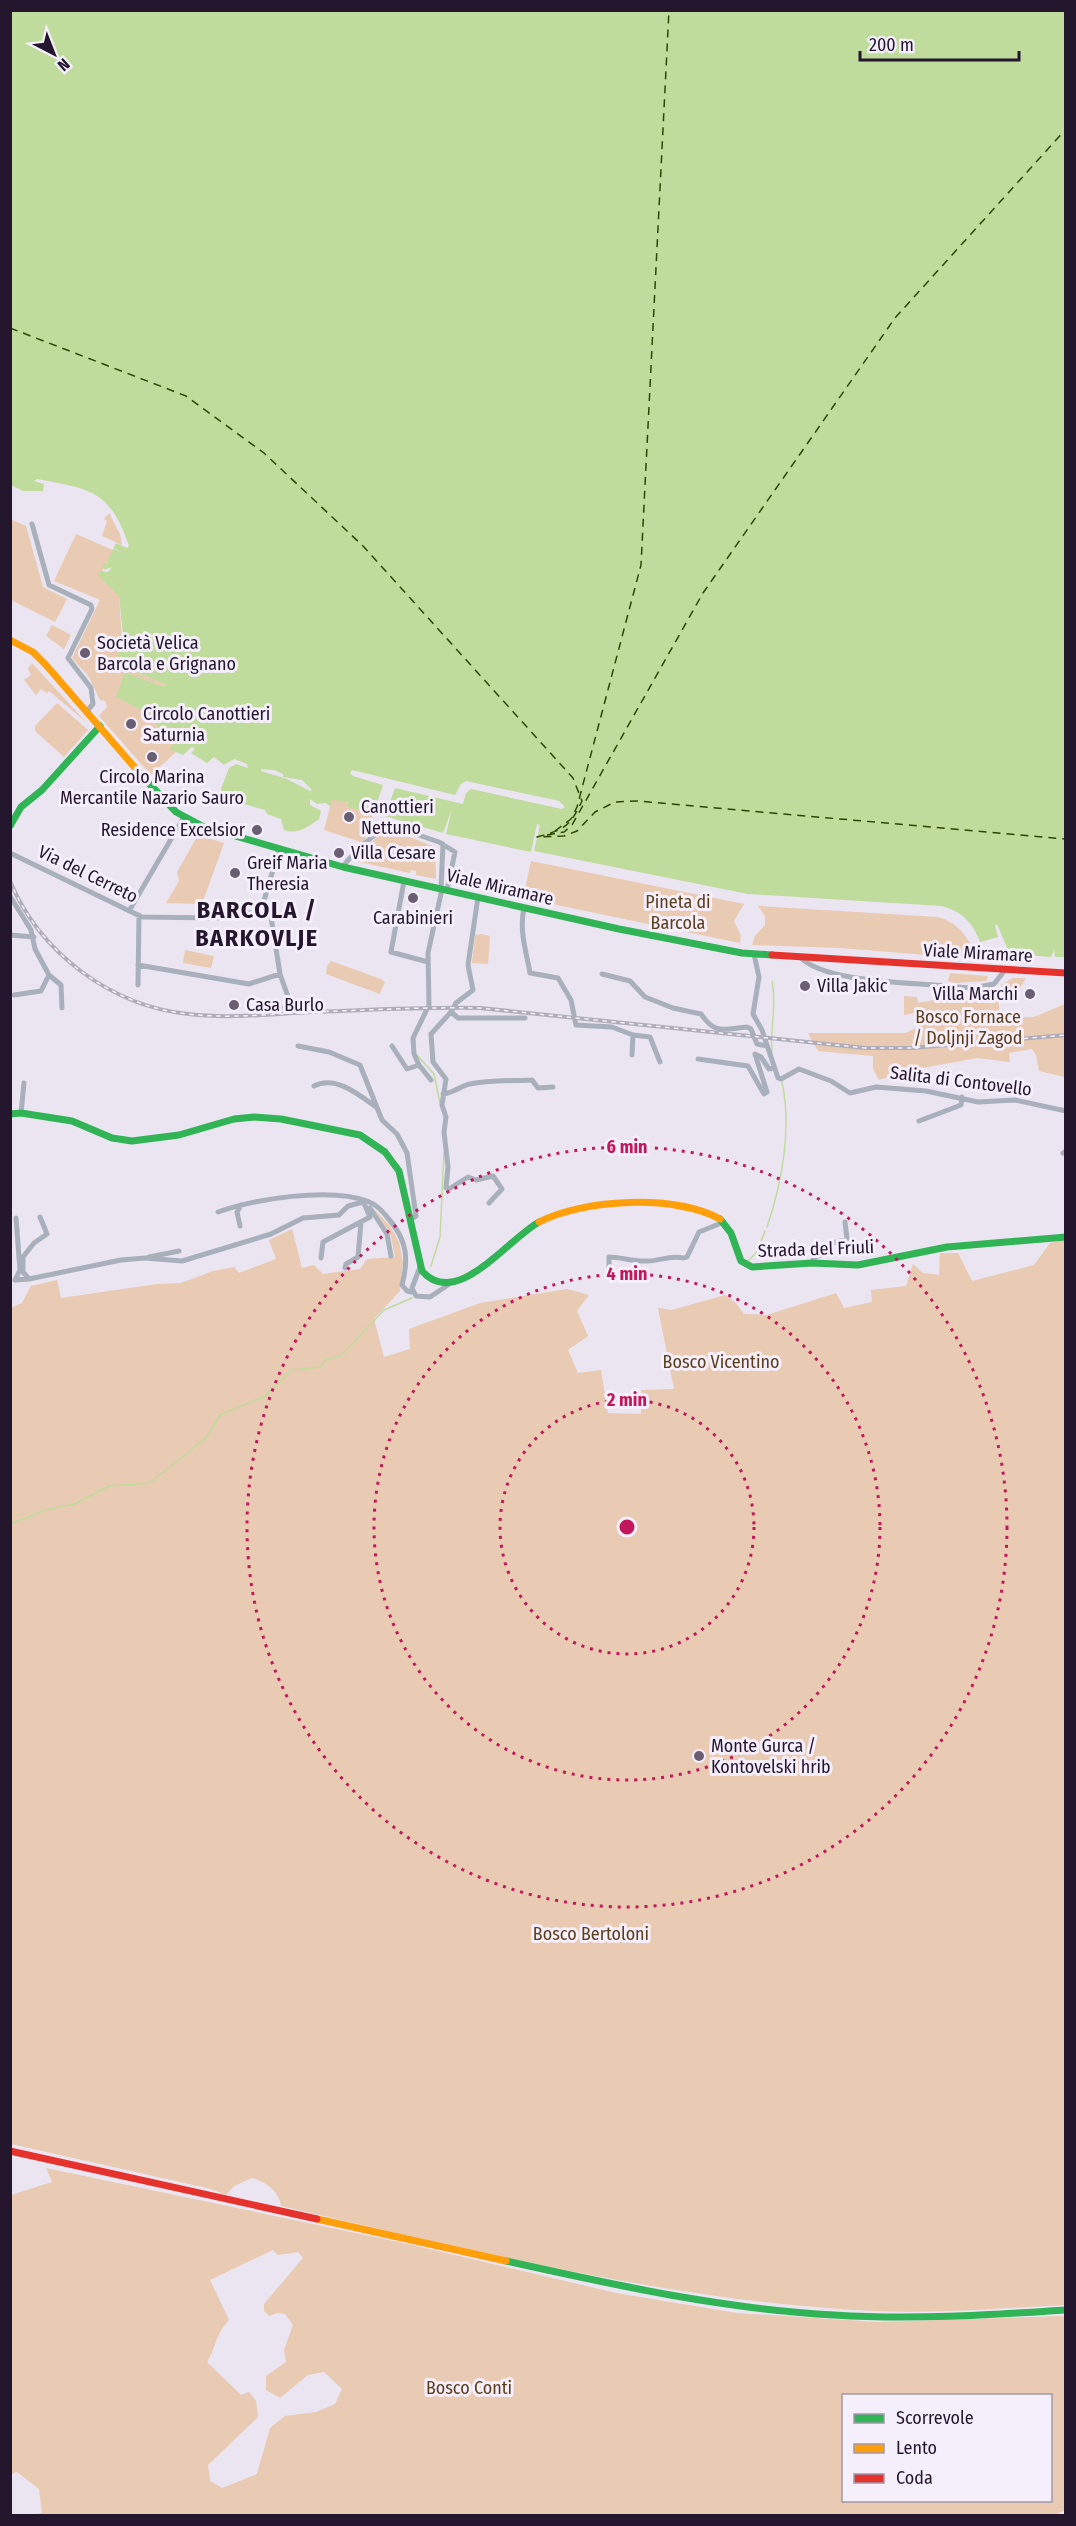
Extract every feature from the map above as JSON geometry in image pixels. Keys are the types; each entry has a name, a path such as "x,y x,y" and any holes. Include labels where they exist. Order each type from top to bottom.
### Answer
{"main road":[{"name":"Viale Miramare","path":"10,640 40,658 162,800 184,817 204,827 343,867 524,908 754,954 1065,973"},
{"path":"10,826 21,807 42,790 100,726"},
{"path":"10,1114 21,1113 72,1121 112,1138 132,1142 193,1132 234,1119 254,1117 281,1119 354,1132 378,1147 396,1165 411,1219 420,1267 430,1280 448,1285 467,1276 533,1226 577,1208 688,1206 712,1214 724,1222"},
{"name":"Strada del Friuli","path":"724,1222 733,1233 738,1256 744,1264 758,1267 812,1263 858,1265 947,1247 1065,1237"},
{"path":"10,2151 605,2283 661,2293 750,2306 862,2317 1065,2310"}],"street":[{"path":"32,524 49,585 91,605 68,658 93,691 93,704 87,711"},
{"path":"129,911 184,817"},
{"path":"343,867 376,833 387,825 442,844 455,852 443,889 428,962 429,1005 413,1038 414,1054 419,1065 431,1080"},
{"path":"442,844 443,889"},
{"path":"263,1009 292,1008 280,974 271,916 261,911 279,849"},
{"name":"Via del Cerreto","path":"10,853 139,915 217,918 261,911"},
{"path":"404,881 391,952 428,962"},
{"path":"10,896 34,937 35,949 49,975 62,985 62,1008"},
{"path":"478,897 468,965 473,990 456,1002 451,1012 432,1031 430,1038 433,1062 446,1078 442,1105 446,1117 444,1132 447,1147 447,1188 449,1189 468,1177 476,1180 493,1176 502,1189 489,1203"},
{"path":"524,908 521,935 527,948 530,973 558,978 571,1000 576,1026 612,1027 633,1035 650,1037 660,1062"},
{"path":"138,985 139,915"},
{"path":"10,935 34,937"},
{"path":"698,1059 748,1066 764,1094 767,1092 755,1054 761,1057 769,1069 773,1068 767,1046 753,1014 759,978 754,954"},
{"path":"800,957 815,968 845,975 956,987 973,988 994,984 1005,970"},
{"path":"138,965 249,984 280,974"},
{"path":"602,974 630,981 645,997 673,1008 701,1014 708,1025 715,1029 747,1027 751,1029 757,1044 767,1046"},
{"path":"14,994 41,991 49,975"},
{"path":"451,1012 458,1018 525,1018"},
{"path":"632,1055 633,1035"},
{"path":"298,1046 322,1050 360,1065 382,1120 401,1140 407,1153 416,1216 411,1219"},
{"path":"392,1046 407,1069 419,1065"},
{"name":"Salita di Contovello","path":"773,1068 778,1078 781,1079 799,1069 831,1081 850,1093 876,1087 962,1097 978,1102 1014,1100 1065,1111"},
{"path":"443,1094 451,1094 472,1084 532,1080 538,1088 553,1087"},
{"path":"314,1086 323,1081 335,1083 376,1107"},
{"path":"21,1113 24,1083"},
{"path":"920,1121 961,1105 962,1097"},
{"path":"218,1212 242,1204 298,1195 364,1201 379,1208 402,1235 407,1262 402,1286 407,1292 412,1292 416,1296 430,1296 448,1285"},
{"path":"321,1258 323,1242 370,1217 364,1201"},
{"path":"364,1201 387,1234 392,1256"},
{"path":"145,1258 182,1261 271,1234 303,1218 339,1215 348,1206 364,1201"},
{"path":"240,1226 237,1212 242,1204"},
{"path":"29,1279 23,1272 23,1257 34,1243 47,1234 40,1217"},
{"path":"16,1218 20,1270 15,1280 178,1251"},
{"path":"345,1268 346,1263 358,1257 361,1222"},
{"path":"609,1270 609,1257 629,1261 648,1261 660,1257 687,1257 699,1232 724,1222"},
{"path":"812,1263 814,1258 825,1253 832,1243 847,1239 846,1222"},
{"path":"412,1292 420,1267"}],"green space":[{"path":"109,513 120,534 122,545 102,536 107,521 104,519"},
{"path":"10,519 26,526 43,587 67,599 55,622 11,600"},
{"path":"76,534 113,550 107,562 109,564 103,568 103,577 119,596 124,667 167,685 161,686 125,672 153,716 178,740 172,749 177,751 151,775 99,716 107,707 105,701 100,700 89,677 72,658 100,600 54,581"},
{"path":"52,625 71,635 64,649 46,636"},
{"path":"32,663 86,722 49,691 47,693 41,689 36,695 24,680 31,675 28,669"},
{"path":"57,703 88,730 64,757 35,731 35,726"},
{"name":"Canottieri Nettuno","path":"332,799 343,800 351,807 366,812 369,803 376,806 364,843 324,830"},
{"path":"390,829 435,847 436,879 416,875 416,871 411,870 410,873 355,861 381,832"},
{"path":"198,835 224,843 202,904 166,903 179,881 177,872"},
{"name":"Pineta di Barcola","path":"531,861 744,904 734,921 741,936 740,943 523,898"},
{"name":"Pineta di Barcola","path":"758,906 938,917 952,923 963,933 976,959 840,948 752,945 755,936 765,925 765,916"},
{"path":"475,935 490,936 488,964 472,963"},
{"path":"185,950 214,956 211,968 183,963"},
{"path":"331,961 381,979 385,982 380,994 326,974 327,966"},
{"path":"950,973 988,977 986,981 954,983 948,981"},
{"name":"Bosco Fornace / Doljnji Zagod","path":"1013,978 1026,978 1017,993 1006,995 999,1000 999,1018 1034,1017 1065,1004 1065,1077 1039,1071 1036,1055 1032,1049 1009,1053 1010,1062 977,1058 911,1070 879,1080 873,1069 873,1056 818,1051 808,1033 906,1033 930,1021 924,1011 904,1015 904,996 917,997 918,1003 944,998 946,989 964,990 965,997 977,996 976,990 986,989 986,992 1001,993 1001,985"},
{"name":"Bosco Bertoloni","path":"373,1208 390,1226 399,1242 403,1262 400,1291 374,1319 384,1357 410,1349 409,1329 480,1303 567,1289 589,1295 577,1311 588,1336 568,1350 578,1373 601,1370 608,1413 641,1414 641,1390 674,1389 658,1308 672,1310 725,1295 736,1303 744,1314 767,1315 836,1293 844,1308 872,1302 871,1290 906,1286 913,1264 923,1273 939,1275 940,1253 958,1253 972,1281 1034,1265 1050,1243 1065,1240 1065,2305 922,2312 875,2311 799,2306 650,2286 501,2257 281,2206 278,2196 271,2188 252,2178 234,2186 226,2195 211,2189 11,2144 10,1308 22,1303 31,1286 57,1280 61,1298 157,1284 181,1283 213,1271 234,1267 239,1273 276,1259 269,1240 292,1229 302,1268 314,1265 323,1274 360,1269 367,1259 395,1257 391,1236"},
{"name":"Bosco Conti","path":"46,2168 408,2244 616,2293 737,2313 877,2322 1065,2316 1065,2510 1055,2515 25,2516 42,2513 39,2489 17,2472 11,2474 11,2195 52,2182","holes":["273,2250 278,2255 298,2252 303,2258 264,2304 264,2311 269,2316 277,2313 285,2314 293,2325 284,2350 286,2362 266,2376 266,2390 280,2398 308,2375 324,2372 342,2389 335,2404 316,2412 285,2416 270,2428 257,2474 222,2488 210,2481 208,2465 258,2417 256,2401 249,2392 241,2395 207,2362 218,2336 229,2320 210,2280"]}],"shaded area":[{"path":"10,11 1065,11 1065,957 1055,957 1054,950 1051,957 1024,955 1008,950 997,924 995,926 998,937 980,942 974,929 965,918 941,906 748,894 534,851 540,825 537,824 531,852 446,834 452,809 443,833 385,816 395,788 463,804 466,793 471,789 562,809 565,807 559,801 466,781 461,784 455,795 352,770 350,773 353,776 383,785 376,806 369,803 366,812 348,807 348,802 332,800 331,807 326,803 317,804 310,799 310,805 321,811 319,819 293,832 284,830 281,819 267,814 265,810 226,799 221,789 229,768 236,764 248,768 247,764 234,759 224,765 214,757 207,763 191,753 195,749 192,747 183,755 169,749 177,740 155,724 158,721 153,716 116,697 125,672 161,686 167,685 124,667 119,660 117,644 120,644 119,635 123,634 119,596 99,576 100,571 108,572 112,567 104,570 103,566 104,563 109,564 107,562 113,549 121,552 113,548 116,543 127,548 129,546 114,513 95,495 71,486 37,479 34,481 44,484 43,491 23,491 11,485"}],"pier":[{"path":"261,769 274,770 283,774 283,777 302,780 312,790 261,771"}],"waterway":[{"path":"772,981 774,999 772,1052"},
{"path":"417,1055 434,1074 440,1103"},
{"path":"767,1227 781,1174 786,1136 782,1082"},
{"path":"431,1266 440,1237 444,1152"},
{"path":"748,1261 757,1252 765,1231"},
{"path":"10,1524 45,1510 75,1504 109,1486 150,1483 206,1438 220,1415 265,1396 292,1370 320,1367 327,1359 341,1356 384,1310 412,1298"}],"ferry route":[{"path":"555,831 571,819 577,807 641,565 669,10"},
{"path":"547,835 564,832 572,825 703,593 895,318 1066,129"},
{"path":"10,328 186,396 264,453 363,546 573,778 582,801 573,817 560,829 537,837 564,836 577,831 595,812 615,802 637,801 1066,839"}],"railway":[{"path":"10,881 23,907 40,931 59,953 81,972 132,1000 159,1009 188,1014 234,1016 480,1008 865,1048 911,1048 1066,1035"}],"traffic: fast":[{"path":"10,826 21,807 42,790 100,726"},
{"path":"143,777 176,812 204,827 343,867 619,929 742,953 772,955"},
{"path":"10,1114 21,1113 72,1121 112,1138 132,1141 179,1135 234,1119 254,1117 281,1119 360,1135 385,1152 399,1171 422,1271 435,1281 450,1282 466,1277 497,1256 539,1222"},
{"path":"720,1219 731,1233 741,1261 752,1267 812,1263 858,1265 947,1247 1066,1237"},
{"path":"506,2261 669,2295 792,2312 921,2317 1066,2310"}],"traffic: slow":[{"path":"10,640 33,652 46,665 143,777"},
{"path":"539,1222 580,1208 629,1202 679,1206 701,1211 720,1219"},
{"path":"317,2219 506,2261"}],"traffic: jam":[{"path":"772,955 1066,973"},
{"path":"10,2151 317,2219"}],"place":[{"name":"Società Velica Barcola e Grignano","path":"85,653"},
{"name":"Circolo Canottieri Saturnia","path":"131,724"},
{"name":"Circolo Marina Mercantile Nazario Sauro","path":"152,757"},
{"name":"Canottieri Nettuno","path":"349,817"},
{"name":"Residence Excelsior","path":"257,830"},
{"name":"Villa Cesare","path":"339,853"},
{"name":"Greif Maria Theresia","path":"235,873"},
{"name":"Carabinieri","path":"413,898"},
{"name":"Villa Jakic","path":"805,986"},
{"name":"Villa Marchi","path":"1030,994"},
{"name":"Casa Burlo","path":"234,1005"},
{"name":"Monte Gurca / Kontovelski hrib","path":"699,1756"}],"district":[{"name":"BARCOLA / BARKOVLJE","path":"257,924"}],"park label":[{"name":"Bosco Vicentino","path":"721,1362"}]}
